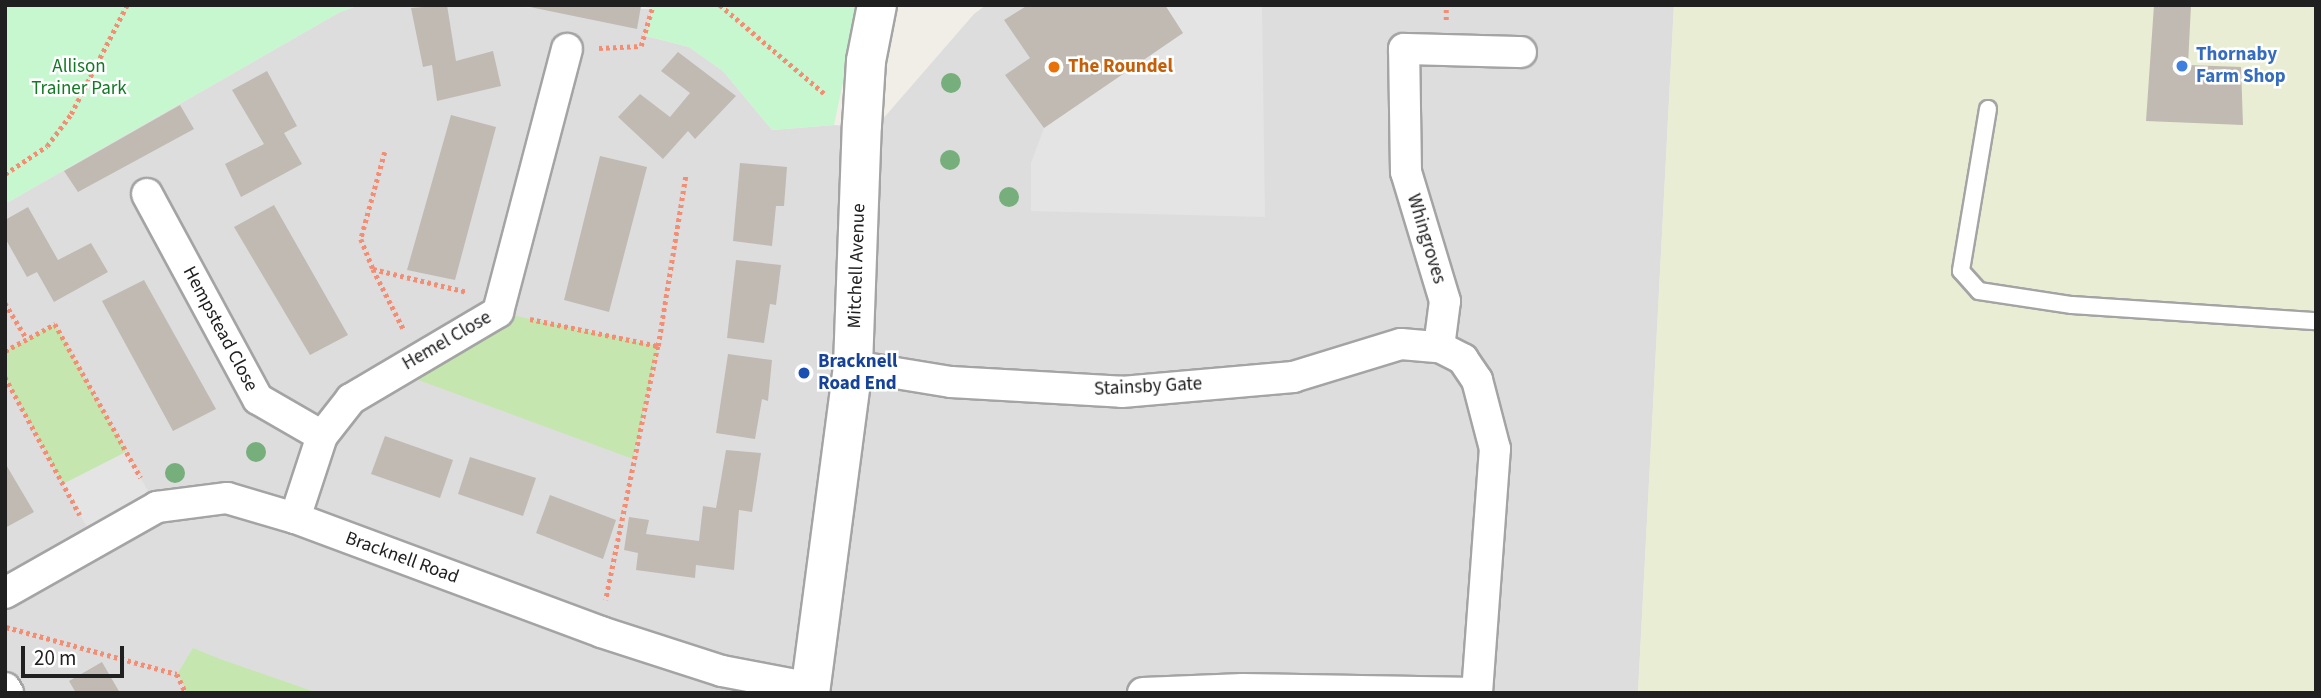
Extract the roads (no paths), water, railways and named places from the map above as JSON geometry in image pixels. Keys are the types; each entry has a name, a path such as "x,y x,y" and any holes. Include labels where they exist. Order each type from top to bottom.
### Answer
{"street":[{"name":"Mitchell Avenue","path":"811,690 853,366 866,61 877,5"},
{"name":"Hemel Close","path":"295,518 322,436 351,399 500,307 567,49"},
{"name":"Whingroves","path":"1439,347 1445,301 1406,172 1404,49 1521,52"},
{"name":"Hempstead Close","path":"147,194 258,399 322,436"},
{"name":"Stainsby Gate","path":"853,366 951,382 1122,392 1293,377 1401,344 1439,347"},
{"path":"1143,693 1243,688 1477,693 1495,449 1477,380 1463,359 1439,347"},
{"name":"Bracknell Road","path":"5,593 157,507 228,498 295,518 601,632 722,671 811,690"},
{"path":"5,688 8,693"}],"lane":[{"path":"1988,109 1961,271 1979,291 2072,305 2316,321"}],"place":[{"name":"Thornaby Farm Shop","path":"2182,66"},
{"name":"The Roundel","path":"1054,67"},
{"name":"Bracknell Road End","path":"804,373"}],"park label":[{"name":"Allison Trainer Park","path":"79,78"}]}
